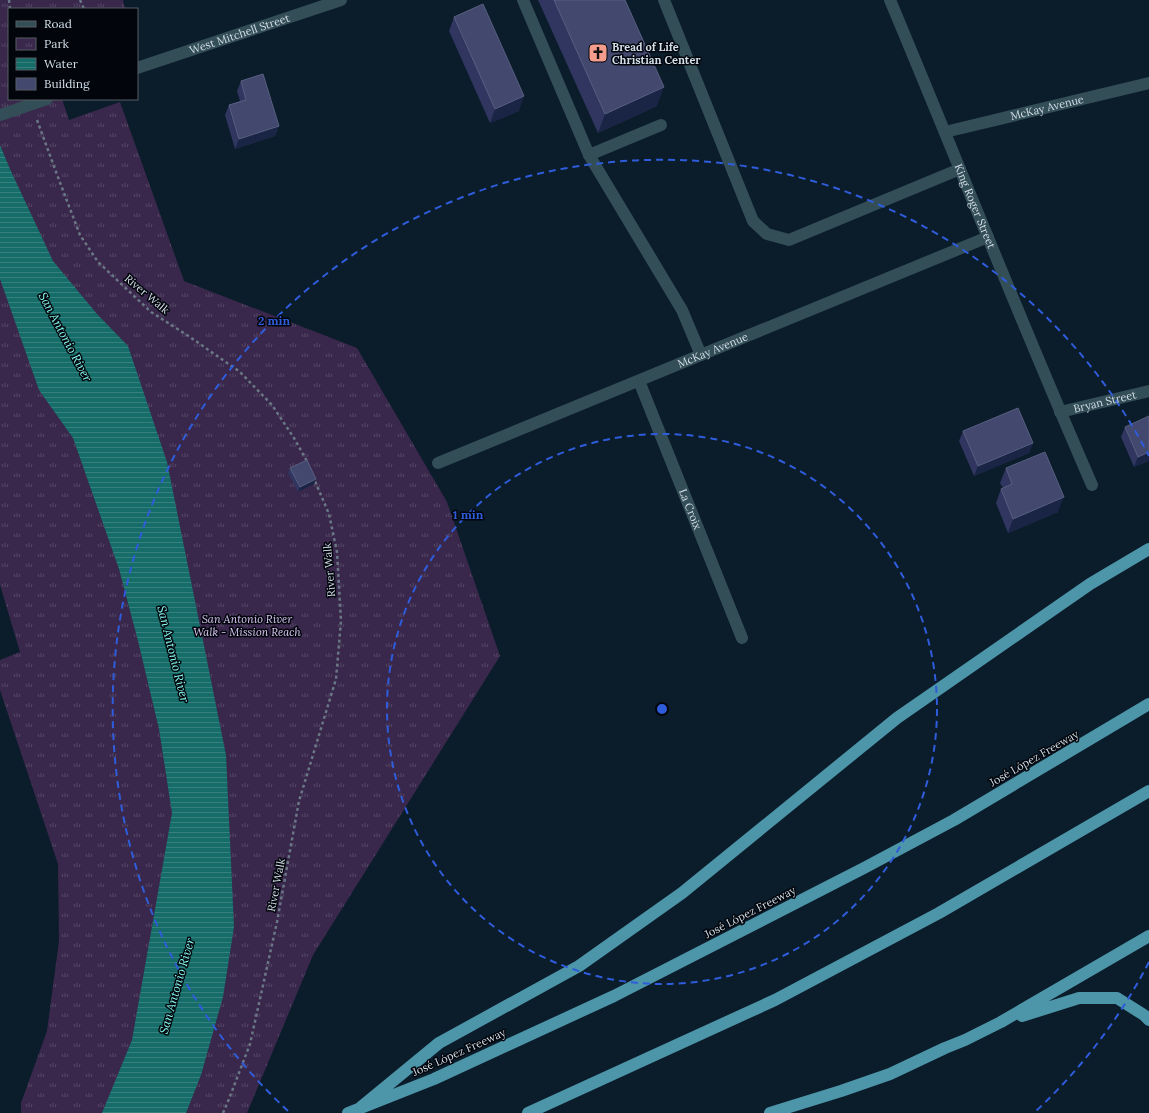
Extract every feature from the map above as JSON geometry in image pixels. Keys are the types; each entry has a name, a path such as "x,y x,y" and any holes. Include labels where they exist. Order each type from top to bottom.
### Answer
{"highway":[{"path":"360,1108 439,1043 579,966 592,957 682,893 897,718 1090,584 1149,549"},
{"name":"José López Freeway","path":"348,1113 434,1079 614,996 759,922 954,820 1149,704"},
{"path":"528,1113 775,1000 938,913 1149,791"},
{"path":"770,1113 890,1074 945,1048 966,1040 1002,1022 1149,936"},
{"path":"1002,1022 1079,998 1117,998 1144,1015 1149,1020"}],"street":[{"name":"West Mitchell Street","path":"138,68 341,0"},
{"path":"523,0 589,155 682,310 701,355"},
{"path":"664,0 753,221 767,234 789,240 960,169"},
{"name":"King Roger Street","path":"890,0 1060,412 1092,485"},
{"name":"McKay Avenue","path":"945,132 1149,83"},
{"path":"0,115 44,100"},
{"path":"589,155 661,125"},
{"name":"McKay Avenue","path":"438,463 988,237"},
{"name":"La Croix","path":"638,380 742,638"},
{"name":"Bryan Street","path":"1060,412 1149,391"}],"path":[{"name":"River Walk","path":"35,114 80,234 98,262 151,312 240,372 272,405 294,438 310,467"},
{"name":"River Walk","path":"223,1113 250,1044 277,922 299,801 336,679 341,621 337,552 329,514 313,474"}],"green space":[{"name":"San Antonio River Walk - Mission Reach","path":"0,0 123,0 125,8 8,8 8,100 62,100 69,120 120,102 184,281 357,348 447,502 500,656 313,955 247,1113 21,1113 21,1103 47,1031 59,941 58,864 0,690 0,660 20,652 0,585"}],"water":[{"name":"San Antonio River","path":"0,145 53,261 97,314 128,346 167,462 226,755 234,927 223,997 201,1075 186,1113 102,1113 132,1040 172,813 159,729 119,569 73,438 39,390 0,279"}],"building":[{"name":"Bread of Life Christian Center","path":"554,0 625,0 664,87 605,114"},
{"path":"483,4 524,96 495,109 454,17"},
{"path":"263,74 279,126 239,139 229,105 246,100 241,81"},
{"path":"1018,408 1033,443 978,466 963,431"},
{"path":"1149,416 1149,452 1138,457 1125,427"},
{"path":"1045,452 1064,497 1013,519 1001,489 1012,484 1006,468"},
{"path":"307,460 316,479 300,487 290,468"}],"place":[{"name":"Bread of Life Christian Center","path":"598,53"}]}
